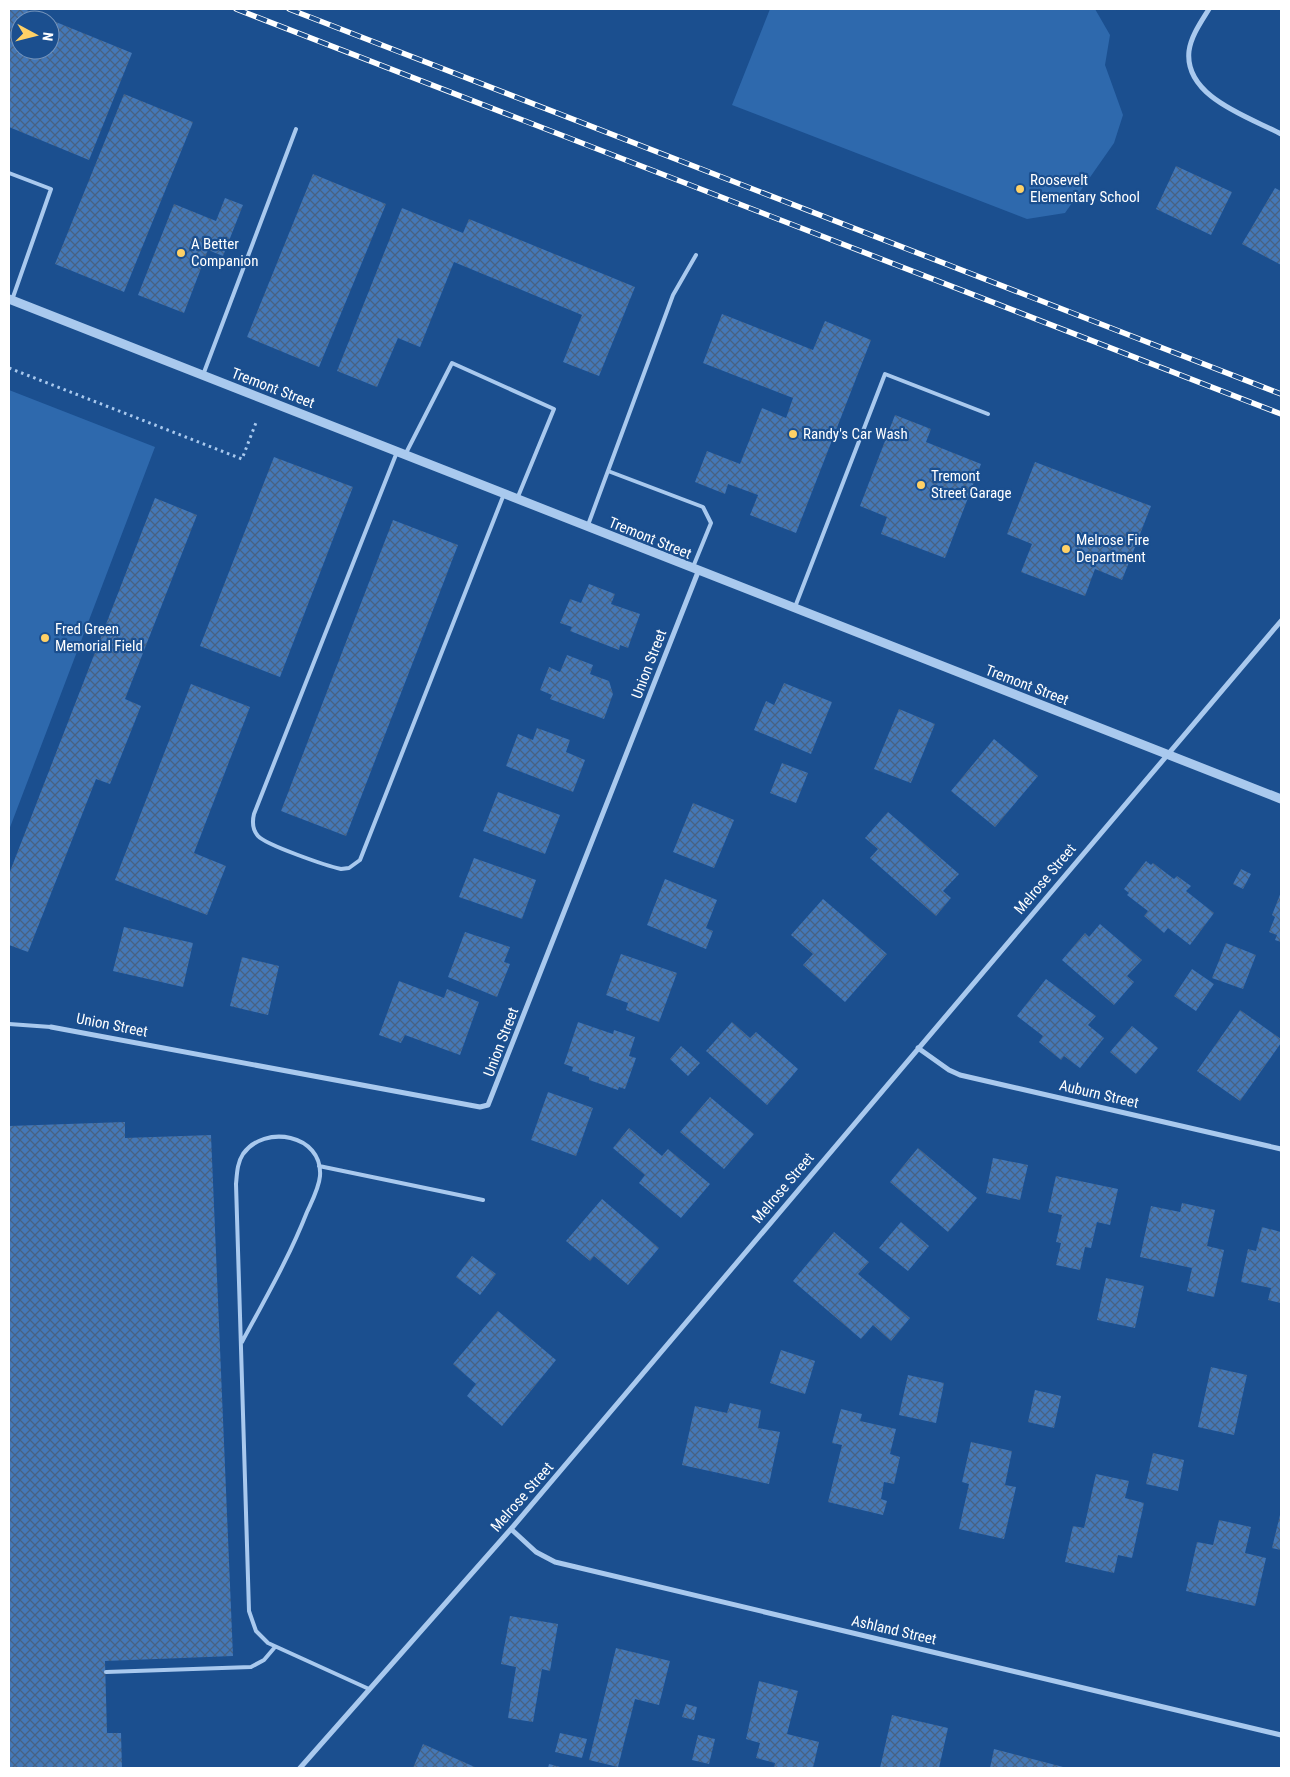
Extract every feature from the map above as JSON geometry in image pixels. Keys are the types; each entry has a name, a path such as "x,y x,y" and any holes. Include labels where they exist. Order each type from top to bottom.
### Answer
{"street":[{"path":"1208,9 1195,33 1189,51 1190,69 1194,78 1199,86 1214,98 1281,134"},
{"name":"Tremont Street","path":"11,300 266,399 695,571 1281,799"},
{"name":"Union Street","path":"51,1027 480,1108 488,1106 695,571"},
{"name":"Melrose Street","path":"300,1768 511,1530 1281,621"},
{"name":"Auburn Street","path":"918,1048 949,1070 960,1075 1281,1149"},
{"name":"Ashland Street","path":"511,1530 536,1552 554,1562 1281,1735"}],"lane":[{"path":"203,375 296,128"},
{"path":"9,173 51,189 11,300"},
{"path":"587,527 673,295 696,255"},
{"path":"504,494 360,860 349,868 336,868 266,842 256,832 252,824 254,814 402,453 452,363 554,410 516,499"},
{"path":"794,609 885,374 988,414"},
{"path":"608,471 703,507 711,523 695,571"},
{"path":"9,1024 51,1027"},
{"path":"242,1342 290,1256 320,1176 316,1156 309,1147 288,1138 276,1136 261,1138 250,1145 242,1156 237,1170 249,1611 259,1634 276,1647 369,1689"},
{"path":"319,1166 482,1200"},
{"path":"106,1672 251,1667 264,1660 276,1647"}],"path":[{"path":"9,368 242,459 266,399"}],"shaded area":[{"name":"Roosevelt Elementary School","path":"770,9 1095,9 1110,35 1105,65 1123,115 1114,143 1065,213 1027,219 732,105"},
{"name":"Fred Green Memorial Field","path":"9,390 155,447 9,830"}],"building":[{"path":"9,9 26,10 10,10 10,60 60,60 60,24 132,53 89,160 9,127"},
{"path":"124,94 193,122 124,292 55,264"},
{"path":"1176,166 1232,192 1211,235 1156,209"},
{"path":"313,174 386,204 319,367 247,337"},
{"path":"1275,188 1281,191 1281,265 1242,244"},
{"name":"A Better Companion","path":"225,198 243,205 223,256 208,250 184,313 138,295 174,204 216,221"},
{"path":"402,208 463,233 469,219 635,287 599,376 563,362 582,315 454,262 420,347 398,338 377,387 337,371"},
{"name":"Randy's Car Wash","path":"722,314 813,350 825,321 871,340 796,533 750,515 758,495 728,484 725,494 695,482 707,451 740,464 762,408 786,418 793,398 703,363"},
{"name":"Tremont Street Garage","path":"895,415 931,429 926,442 981,464 945,558 881,534 887,517 860,506"},
{"path":"274,457 353,487 280,677 200,646"},
{"path":"1035,462 1151,506 1122,580 1095,569 1085,596 1021,572 1032,544 1007,534"},
{"path":"155,498 197,515 125,699 141,706 110,784 96,779 28,952 9,945 9,874"},
{"path":"393,520 458,545 346,836 281,811"},
{"path":"589,584 615,594 611,604 640,614 628,648 620,645 619,650 570,631 572,627 560,623 570,599 581,603"},
{"path":"567,655 593,665 590,674 609,681 613,694 604,719 550,699 552,695 540,690 549,667 560,672"},
{"path":"784,683 832,702 811,754 754,730 766,701 774,705"},
{"path":"191,684 250,707 194,853 226,866 207,915 115,880"},
{"path":"899,709 935,724 911,783 874,769"},
{"path":"537,728 570,740 566,752 585,760 573,792 506,766 518,734 533,740"},
{"path":"994,739 1038,776 995,827 951,791"},
{"path":"782,763 808,773 796,803 770,793"},
{"path":"498,792 560,815 545,854 483,831"},
{"path":"693,803 734,820 714,868 673,852"},
{"path":"888,812 959,874 943,891 951,898 936,916 870,858 878,849 865,838"},
{"path":"474,858 536,880 522,919 459,897"},
{"path":"1146,861 1151,865 1153,863 1174,879 1177,876 1191,886 1186,891 1214,913 1190,945 1168,928 1164,933 1144,916 1148,911 1127,895 1129,893 1124,889"},
{"path":"1241,869 1251,874 1243,889 1233,884"},
{"path":"665,879 717,900 706,928 713,931 706,949 647,925"},
{"path":"1281,892 1281,942 1275,940 1277,935 1269,932 1275,917 1272,915"},
{"path":"823,899 887,954 845,1002 803,965 813,954 791,935"},
{"path":"1100,924 1142,960 1127,976 1134,982 1114,1005 1062,960 1085,933 1089,937"},
{"path":"124,927 193,943 183,987 113,971"},
{"path":"465,932 510,947 504,962 510,964 497,997 448,977"},
{"path":"1226,943 1256,955 1243,989 1212,978"},
{"path":"621,954 677,973 659,1022 626,1010 628,1003 606,995"},
{"path":"242,957 279,966 268,1015 230,1006"},
{"path":"1192,969 1214,984 1196,1011 1174,996"},
{"path":"1046,979 1096,1016 1088,1025 1104,1038 1080,1068 1064,1056 1061,1060 1039,1042 1043,1036 1017,1016"},
{"path":"399,981 444,998 447,989 479,1002 460,1055 405,1035 401,1043 379,1035"},
{"path":"1240,1010 1281,1039 1281,1043 1240,1101 1197,1071"},
{"path":"578,1022 613,1034 614,1030 635,1037 629,1056 636,1058 625,1089 619,1087 618,1090 589,1080 589,1077 572,1071 573,1067 564,1064"},
{"path":"732,1022 750,1038 756,1032 798,1069 767,1105 706,1051"},
{"path":"1132,1026 1158,1048 1136,1074 1110,1052"},
{"path":"681,1046 700,1063 688,1076 670,1059"},
{"path":"548,1092 593,1108 576,1156 531,1140"},
{"path":"710,1097 754,1134 724,1169 680,1132"},
{"path":"125,1122 125,1138 211,1135 233,1656 105,1661 107,1733 121,1733 122,1768 9,1768 9,1126"},
{"path":"629,1128 662,1156 668,1149 710,1184 681,1218 639,1183 645,1175 613,1148"},
{"path":"918,1148 977,1198 948,1232 890,1182"},
{"path":"993,1158 1028,1165 1020,1200 986,1193"},
{"path":"1056,1176 1118,1189 1110,1225 1097,1222 1091,1248 1085,1247 1080,1270 1056,1265 1061,1243 1056,1242 1062,1215 1048,1212"},
{"path":"602,1199 659,1248 628,1285 594,1256 590,1261 566,1241"},
{"path":"1182,1203 1215,1210 1207,1246 1224,1250 1214,1297 1187,1291 1192,1268 1140,1257 1151,1206 1180,1212"},
{"path":"901,1222 929,1246 908,1271 879,1248"},
{"path":"1262,1227 1281,1232 1281,1303 1268,1300 1271,1288 1241,1282 1248,1249 1256,1251"},
{"path":"834,1232 869,1262 858,1274 910,1318 891,1341 873,1325 861,1339 793,1281"},
{"path":"472,1256 496,1274 480,1295 456,1277"},
{"path":"1106,1278 1144,1286 1135,1328 1097,1320"},
{"path":"498,1311 556,1360 502,1426 467,1396 476,1384 453,1364"},
{"path":"781,1350 815,1361 805,1394 770,1383"},
{"path":"1211,1367 1247,1375 1234,1435 1198,1427"},
{"path":"908,1375 944,1383 936,1423 899,1415"},
{"path":"1035,1390 1061,1396 1054,1428 1028,1422"},
{"path":"730,1403 761,1410 758,1428 780,1432 769,1484 682,1465 695,1406 727,1413"},
{"path":"841,1409 862,1414 860,1421 896,1429 890,1454 900,1457 894,1484 884,1482 881,1499 887,1501 883,1515 828,1502 842,1445 832,1443"},
{"path":"971,1442 1012,1451 1005,1485 1016,1487 1004,1539 959,1529 969,1484 962,1482"},
{"path":"1153,1453 1184,1460 1178,1491 1146,1484"},
{"path":"1096,1474 1129,1481 1125,1498 1144,1503 1132,1558 1118,1555 1114,1573 1065,1562 1073,1526 1084,1528"},
{"path":"1281,1515 1281,1550 1272,1548"},
{"path":"1219,1520 1251,1527 1245,1553 1266,1558 1255,1606 1186,1591 1197,1542 1213,1545"},
{"path":"510,1616 558,1624 550,1671 542,1669 533,1722 508,1718 516,1667 501,1664"},
{"path":"616,1648 670,1661 659,1705 635,1699 618,1767 589,1760"},
{"path":"759,1681 798,1691 787,1734 819,1742 813,1768 774,1768 775,1763 756,1758 760,1743 746,1739"},
{"path":"686,1704 697,1707 694,1720 682,1717"},
{"path":"892,1715 948,1728 939,1768 880,1768"},
{"path":"560,1733 587,1739 582,1758 555,1752"},
{"path":"698,1735 715,1739 709,1764 692,1760"},
{"path":"423,1744 477,1768 413,1768"},
{"path":"994,1749 1067,1768 990,1768"},
{"path":"549,1764 564,1768 548,1768"}],"railway":[{"path":"236,9 1281,414"},
{"path":"289,9 1281,394"}],"place":[{"name":"Roosevelt Elementary School","path":"1020,189"},
{"name":"A Better Companion","path":"181,253"},
{"name":"Randy's Car Wash","path":"793,434"},
{"name":"Tremont Street Garage","path":"921,485"},
{"name":"Melrose Fire Department","path":"1066,549"},
{"name":"Fred Green Memorial Field","path":"45,638"}]}
